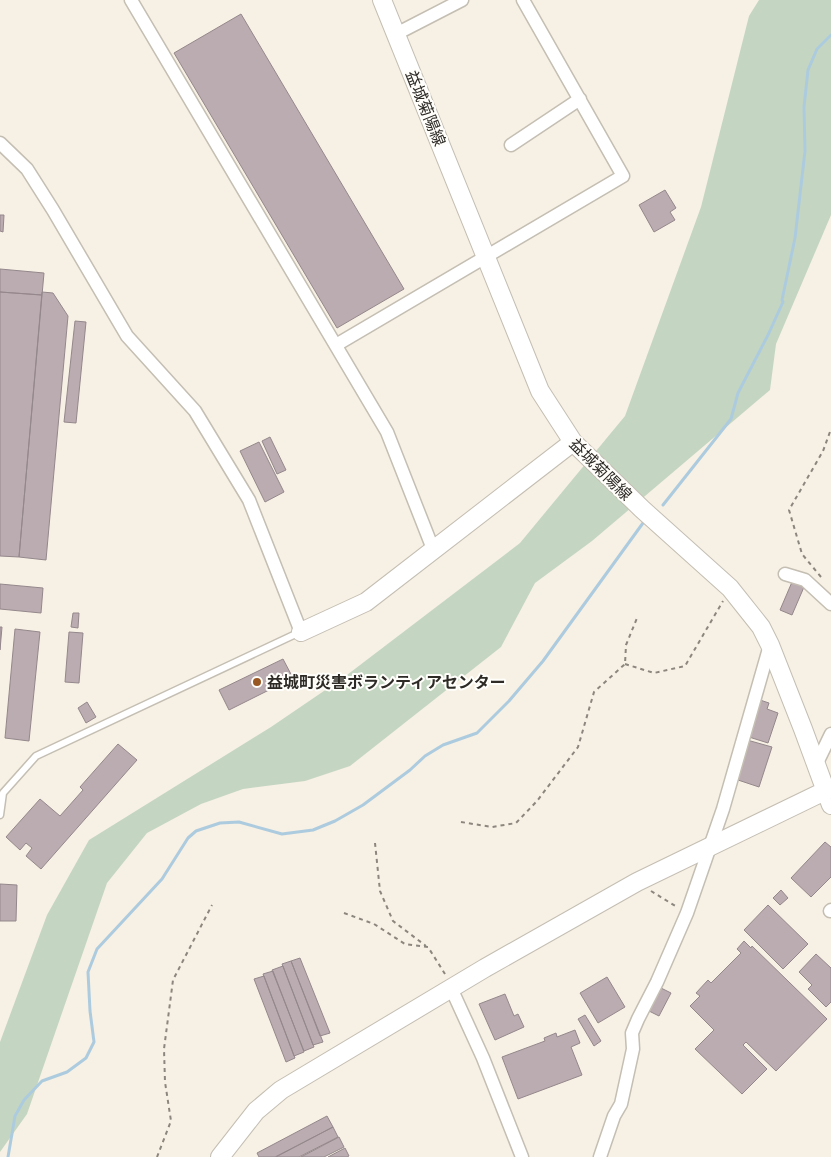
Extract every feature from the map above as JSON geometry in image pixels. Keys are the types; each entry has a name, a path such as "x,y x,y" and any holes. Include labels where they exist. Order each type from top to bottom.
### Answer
{"street":[{"path":"131,0 387,432 433,549"},
{"name":"益城菊陽線","path":"382,0 540,391 572,442 642,509 730,588 760,627 770,646 829,795"},
{"path":"396,34 462,0"},
{"path":"336,345 623,176 524,0"},
{"path":"511,145 580,99"},
{"path":"0,143 27,169 127,336 195,412 249,500 301,632 366,602 572,442"},
{"path":"785,574 805,580 831,604"},
{"path":"600,1157 614,1116 621,1104 633,1049 632,1032 657,982 687,913 722,809 770,646"},
{"path":"816,765 831,734"},
{"path":"220,1157 256,1111 281,1090 451,988 637,882 710,845 829,795"},
{"path":"451,988 483,1058 522,1157"}],"lane":[{"path":"0,815 3,793 36,756 301,632"}],"path":[{"path":"826,583 802,554 789,510 823,451 831,429"},
{"path":"625,664 654,673 685,666 730,588"},
{"path":"461,822 492,827 516,823 537,802 578,747 594,692 625,664 626,645 637,618"},
{"path":"375,844 380,892 393,921 428,947 445,972 451,988"},
{"path":"637,882 687,913"},
{"path":"157,1157 171,1121 165,1082 164,1049 173,980 212,905"},
{"path":"344,913 374,924 405,944 428,947"}],"green space":[{"path":"759,0 831,0 831,215 776,344 770,390 592,541 535,583 501,647 350,766 305,781 243,789 201,804 147,833 107,883 27,1114 0,1152 0,1042 47,915 89,840 271,727 343,678 520,543 625,416 701,207 749,16"}],"building":[{"path":"241,14 404,289 337,328 174,53"},
{"path":"665,190 676,208 670,212 675,220 654,232 639,205"},
{"path":"0,215 4,215 3,232 0,231"},
{"path":"0,269 44,273 42,295 0,292"},
{"path":"0,292 42,295 19,557 0,556"},
{"path":"42,292 53,293 68,316 46,560 19,557"},
{"path":"75,321 86,322 76,423 64,422"},
{"path":"270,437 286,470 277,474 262,441"},
{"path":"259,442 284,492 265,502 240,451"},
{"path":"792,582 804,587 792,615 780,610"},
{"path":"0,584 43,588 41,613 0,609"},
{"path":"73,613 79,613 78,628 71,627"},
{"path":"0,627 2,627 0,650"},
{"path":"15,629 40,632 29,741 5,738"},
{"path":"69,632 83,633 79,683 65,682"},
{"path":"283,659 293,678 229,710 219,690"},
{"path":"760,700 769,703 767,709 778,713 768,743 749,737"},
{"path":"87,702 96,717 86,723 78,708"},
{"path":"747,740 772,747 759,787 735,779"},
{"path":"118,744 137,760 41,869 26,856 32,848 26,843 20,850 6,837 40,799 60,816 83,790 80,787"},
{"path":"825,842 831,847 831,877 811,897 791,878"},
{"path":"0,884 17,885 16,921 0,921"},
{"path":"781,890 788,898 780,905 773,898"},
{"path":"768,905 808,944 783,969 744,930"},
{"path":"744,941 751,948 752,946 827,1019 776,1071 746,1042 743,1045 767,1069 742,1094 695,1049 714,1030 690,1006 700,996 696,993 708,980 711,983 741,953 737,949"},
{"path":"816,954 831,968 831,1002 826,1007 808,989 812,985 799,972"},
{"path":"300,958 330,1033 320,1036 291,961"},
{"path":"291,961 323,1042 313,1045 282,964"},
{"path":"283,966 314,1047 304,1051 272,970"},
{"path":"273,971 304,1052 294,1056 263,974"},
{"path":"264,976 295,1058 286,1062 254,979"},
{"path":"607,977 625,1007 598,1023 580,993"},
{"path":"661,988 671,993 659,1016 649,1011"},
{"path":"505,994 514,1016 518,1014 524,1027 495,1040 479,1004"},
{"path":"585,1015 601,1041 594,1046 578,1019"},
{"path":"575,1030 580,1043 571,1047 582,1075 518,1099 502,1057 545,1041 544,1038 556,1033 557,1037"},
{"path":"327,1116 333,1127 275,1157 259,1157 257,1153"},
{"path":"333,1127 338,1137 299,1157 276,1157"},
{"path":"339,1137 344,1147 324,1157 301,1157"},
{"path":"345,1148 349,1156 328,1157"}],"waterway":[{"path":"663,505 731,419 738,393 783,302 795,238 805,151 804,107 808,70 817,49 831,35"},
{"path":"8,1157 15,1116 24,1100 42,1081 67,1072 86,1058 94,1042 88,972 97,949 162,879 188,838 196,831 220,823 239,822 282,834 313,830 335,821 363,805 410,770 425,756 443,745 477,733 509,701 543,661 643,523"}],"place":[{"name":"益城町災害ボランティアセンター","path":"257,682"}]}
